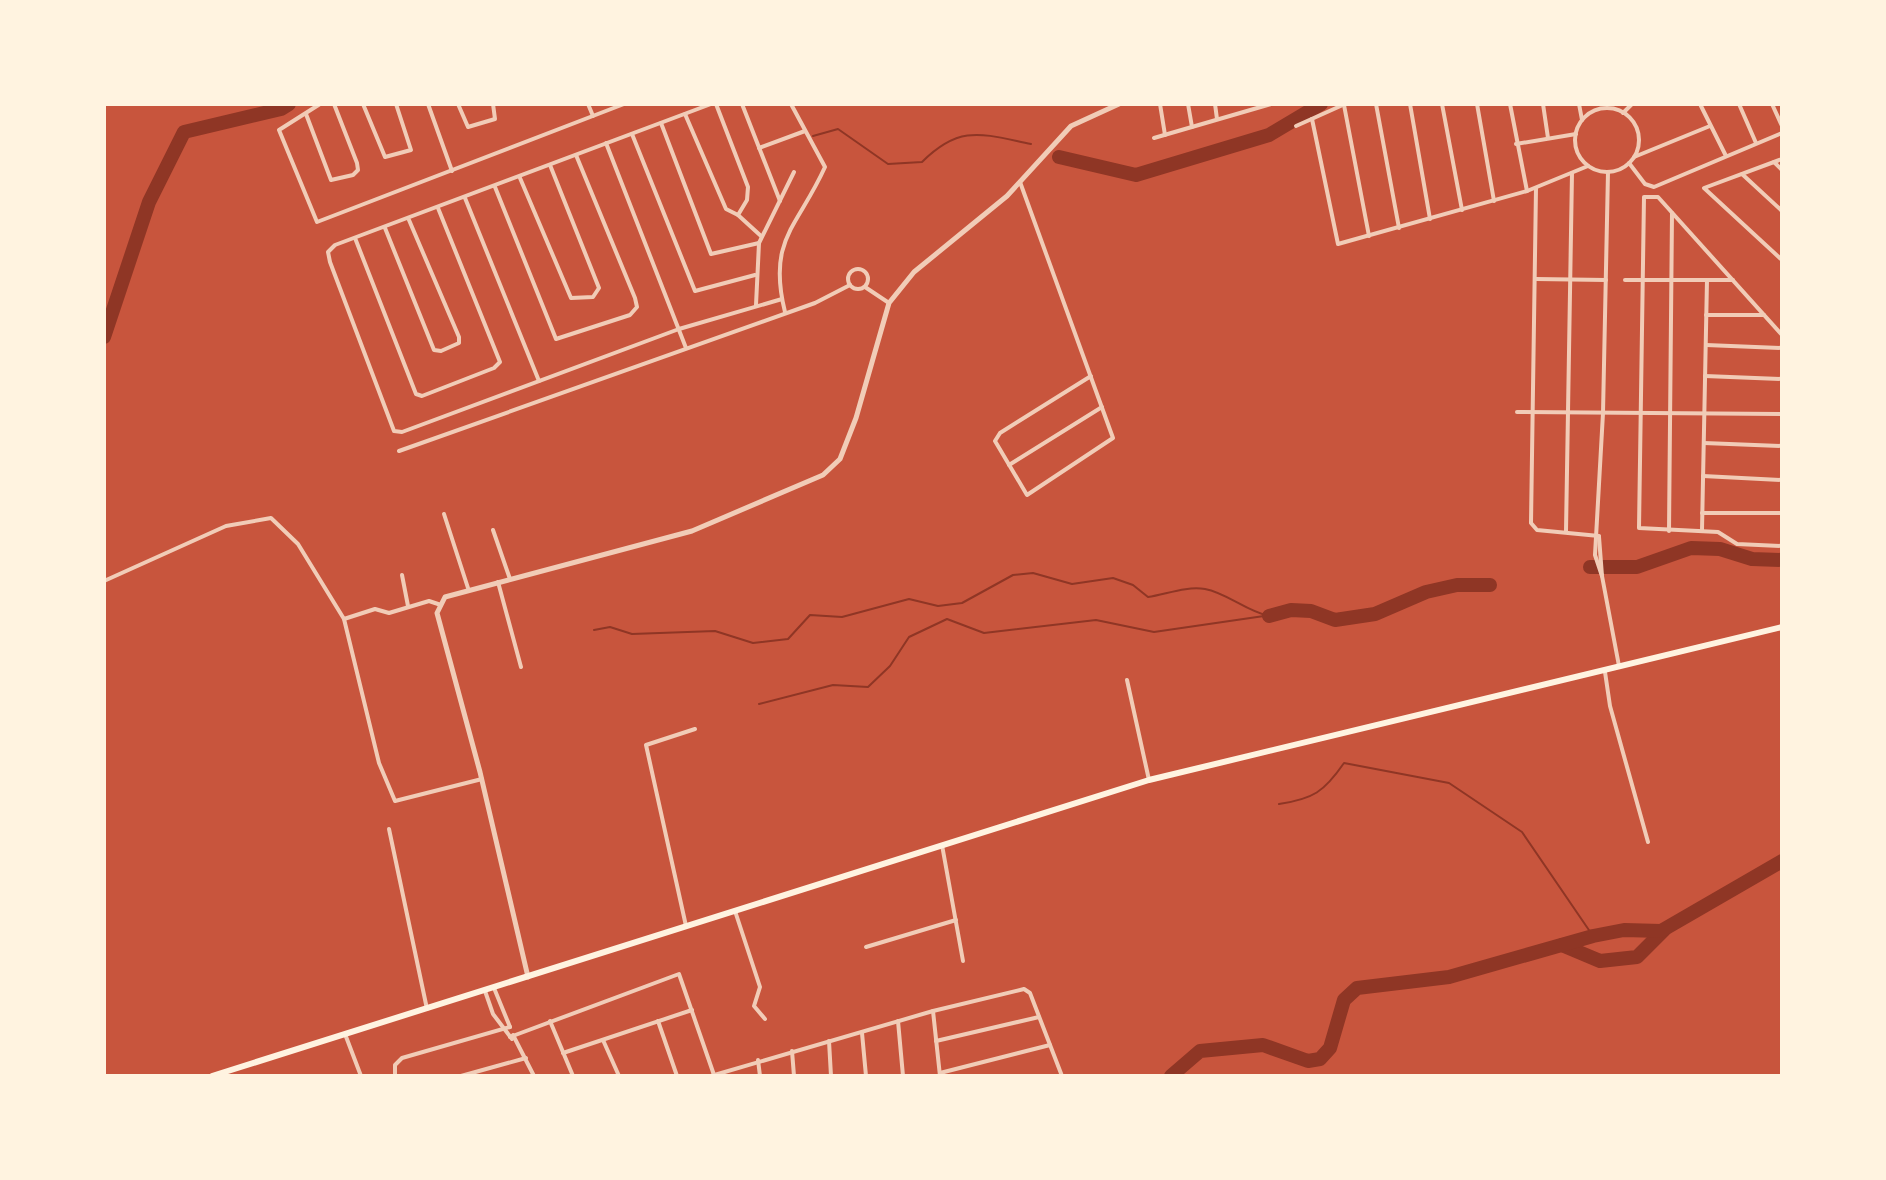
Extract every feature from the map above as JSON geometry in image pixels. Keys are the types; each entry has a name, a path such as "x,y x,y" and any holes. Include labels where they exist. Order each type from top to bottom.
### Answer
{"main road":[{"path":"212,1076 1149,780 1782,627"}],"street":[{"path":"320,104 279,130 317,222 624,104"},
{"path":"306,114 327,174 331,180 345,178 358,170 357,163 334,104"},
{"path":"363,104 385,157 411,150 396,104"},
{"path":"428,104 452,171"},
{"path":"458,104 468,127 495,119 493,104"},
{"path":"523,104 533,104"},
{"path":"588,104 593,116"},
{"path":"738,215 747,200 748,187 713,104 355,238 328,252 394,431 402,432 679,329 782,299"},
{"path":"742,104 780,201"},
{"path":"785,312 780,250 825,167 791,104"},
{"path":"528,977 482,779 437,613 445,597 468,588 692,531 823,475 840,459 856,418 889,303 914,272 1020,182 1071,126 1119,104"},
{"path":"1160,104 1165,135"},
{"path":"1188,104 1192,127"},
{"path":"1215,104 1217,119"},
{"path":"1242,104 1243,112"},
{"path":"1154,138 1271,104"},
{"path":"1296,126 1344,104 1369,237"},
{"path":"1376,104 1399,228"},
{"path":"1410,104 1430,219"},
{"path":"1442,104 1462,210"},
{"path":"1477,104 1494,201"},
{"path":"1510,104 1527,191"},
{"path":"1543,104 1548,138"},
{"path":"1579,104 1582,120"},
{"path":"1623,113 1632,104"},
{"path":"1700,104 1726,156"},
{"path":"1739,104 1756,143"},
{"path":"1772,104 1782,126"},
{"path":"1710,126 1631,160 1608,172 1588,166 1580,157 1576,134 1582,120 1597,110 1614,107 1623,113 1636,128 1638,138 1631,160 1645,184 1654,187 1782,133"},
{"path":"685,114 726,209 738,215 761,236"},
{"path":"1312,119 1334,239 1344,244 1527,191 1588,166"},
{"path":"661,123 711,254 759,243"},
{"path":"759,148 805,131"},
{"path":"632,134 695,291 755,275"},
{"path":"1516,144 1576,134"},
{"path":"606,143 686,348"},
{"path":"495,187 556,339 630,315 637,307 635,298 576,155"},
{"path":"1782,159 1704,188 1782,260"},
{"path":"1774,162 1782,170"},
{"path":"520,178 571,298 593,297 599,288 550,165"},
{"path":"756,305 755,275 759,243 794,172"},
{"path":"1608,172 1603,413 1597,522 1600,567 1619,668"},
{"path":"1566,532 1572,173"},
{"path":"1742,174 1782,211"},
{"path":"1020,182 1091,376 1113,438 1027,495 995,441 1000,433 1091,376"},
{"path":"1536,188 1532,528 1598,536"},
{"path":"1782,335 1672,211 1658,197 1644,197 1638,523 1643,531 1718,532 1744,546 1782,546"},
{"path":"465,198 539,381"},
{"path":"355,238 416,394 422,396 494,368 500,362 438,207"},
{"path":"1669,531 1672,211"},
{"path":"385,228 434,350 454,347 459,337 409,220"},
{"path":"850,285 850,274 859,269 868,275 865,287"},
{"path":"1536,279 1606,280"},
{"path":"1625,280 1733,280"},
{"path":"1702,531 1707,280"},
{"path":"850,285 858,290 865,287"},
{"path":"399,451 834,295 850,285"},
{"path":"865,287 889,303"},
{"path":"1706,315 1764,315"},
{"path":"1706,345 1782,348"},
{"path":"1705,376 1782,379"},
{"path":"1009,465 1102,407"},
{"path":"1517,412 1782,414"},
{"path":"1704,443 1782,446"},
{"path":"1703,476 1782,480"},
{"path":"1702,513 1782,513"},
{"path":"444,514 468,588"},
{"path":"104,581 226,526 271,518 298,544 344,619 379,763 395,801 482,779"},
{"path":"493,530 510,579"},
{"path":"402,575 408,606"},
{"path":"498,582 521,667"},
{"path":"344,619 375,609 389,613 429,601 441,605"},
{"path":"1605,672 1610,706 1648,842"},
{"path":"1127,680 1149,780"},
{"path":"686,927 646,745 695,729"},
{"path":"389,829 427,1009"},
{"path":"942,844 963,961"},
{"path":"735,911 760,987 754,1006 765,1019"},
{"path":"866,947 956,920"},
{"path":"512,1036 679,974 712,1076 933,1011 1024,989 1030,993 1060,1076"},
{"path":"494,988 512,1036 534,1076"},
{"path":"485,991 503,1029 512,1036"},
{"path":"563,1053 692,1010"},
{"path":"933,1011 940,1074 1050,1045"},
{"path":"936,1041 1039,1017"},
{"path":"550,1021 573,1076"},
{"path":"658,1021 677,1076"},
{"path":"898,1021 903,1076"},
{"path":"395,1076 395,1065 402,1058 510,1027"},
{"path":"862,1033 866,1076"},
{"path":"345,1034 361,1076"},
{"path":"603,1040 619,1076"},
{"path":"829,1041 831,1076"},
{"path":"792,1051 794,1076"},
{"path":"461,1076 526,1058"},
{"path":"758,1060 760,1076"}],"waterway":[{"path":"104,337 149,202 184,132 281,109 289,104"},
{"path":"1059,157 1136,175 1269,135 1321,104"},
{"path":"813,136 838,129 888,164 922,162 948,142 972,135 1031,144"},
{"path":"1590,567 1637,567 1691,548 1720,549 1752,559 1782,560"},
{"path":"594,630 610,627 632,634 715,631 753,643 788,639 810,615 842,617 909,599 938,606 962,603 1013,575 1033,573 1072,584 1113,578 1133,585 1148,597 1184,589 1205,589 1269,616"},
{"path":"1269,616 1291,610 1311,611 1335,620 1375,614 1426,592 1457,585 1490,585"},
{"path":"759,704 833,685 868,687 890,666 909,637 947,619 984,633 1096,620 1154,632 1264,616"},
{"path":"1279,804 1301,800 1317,792 1344,763 1449,783 1522,832 1593,936"},
{"path":"1171,1076 1200,1051 1263,1045 1308,1061 1320,1059 1330,1048 1344,1000 1357,988 1449,977 1624,930 1661,931 1782,861"},
{"path":"1562,945 1600,961 1637,957 1664,930"}]}
